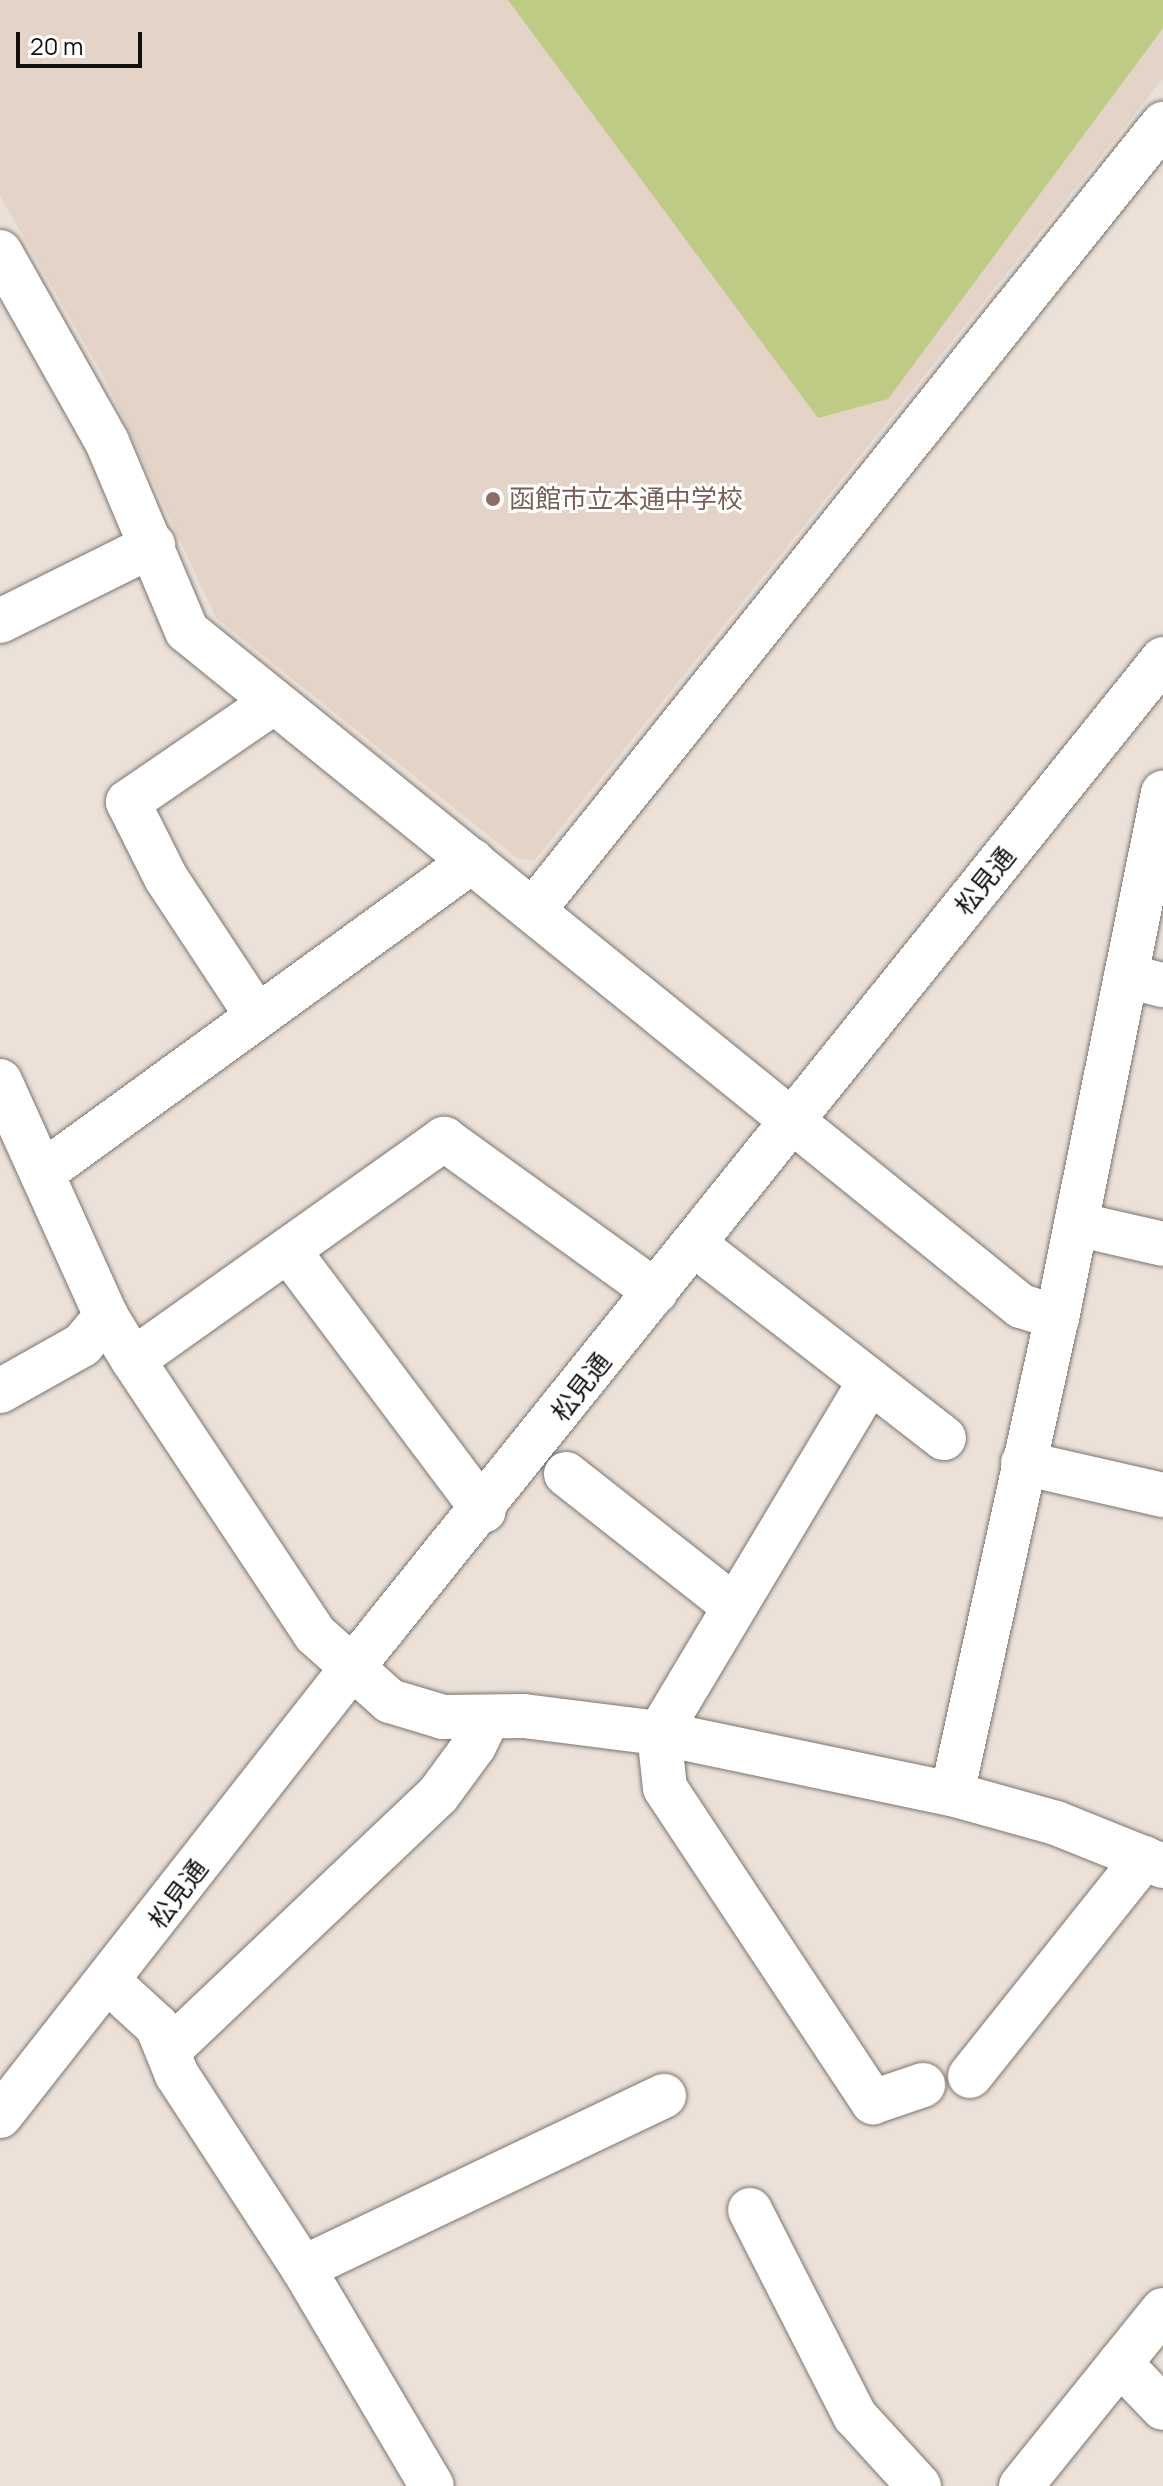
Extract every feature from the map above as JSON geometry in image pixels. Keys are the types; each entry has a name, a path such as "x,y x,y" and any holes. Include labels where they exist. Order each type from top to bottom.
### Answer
{"street":[{"path":"535,908 1163,124"},
{"path":"0,252 107,442 187,631 472,861 535,908 1021,1306 1057,1318"},
{"path":"0,621 153,545"},
{"name":"松見通","path":"0,2116 110,1983 351,1669 484,1511 792,1119 1154,685"},
{"path":"257,1016 166,878 128,802 274,702"},
{"path":"952,1794 1076,1224 1144,980 1163,793"},
{"path":"45,1171 472,861"},
{"path":"6,1109 45,1171 106,1316 133,1360 315,1634 390,1701 443,1717 524,1716 659,1733 952,1794 1056,1823 1154,1862 970,2076"},
{"path":"133,1360 444,1139 656,1292"},
{"path":"1076,1224 1163,1244"},
{"path":"695,1245 944,1438"},
{"path":"288,1250 484,1511"},
{"path":"0,1391 82,1345 106,1316"},
{"path":"870,1381 659,1733 665,1788 873,2102 923,2085"},
{"path":"1023,1463 1163,1495"},
{"path":"566,1474 734,1606"},
{"path":"168,2051 438,1795 474,1746 488,1717"},
{"path":"110,1983 157,2026 177,2075 303,2268 432,2486"},
{"path":"303,2268 664,2096"},
{"path":"750,2210 855,2416 919,2486"},
{"path":"1021,2486 1163,2310"},
{"path":"1120,2363 1163,2408"}],"shaded area":[{"name":"函館市立本通中学校","path":"0,0 1163,0 1163,79 535,860 518,859 216,618 106,381 0,196"}],"green space":[{"path":"508,0 1163,0 1163,28 888,399 818,418"}],"place":[{"name":"函館市立本通中学校","path":"493,499"}]}
